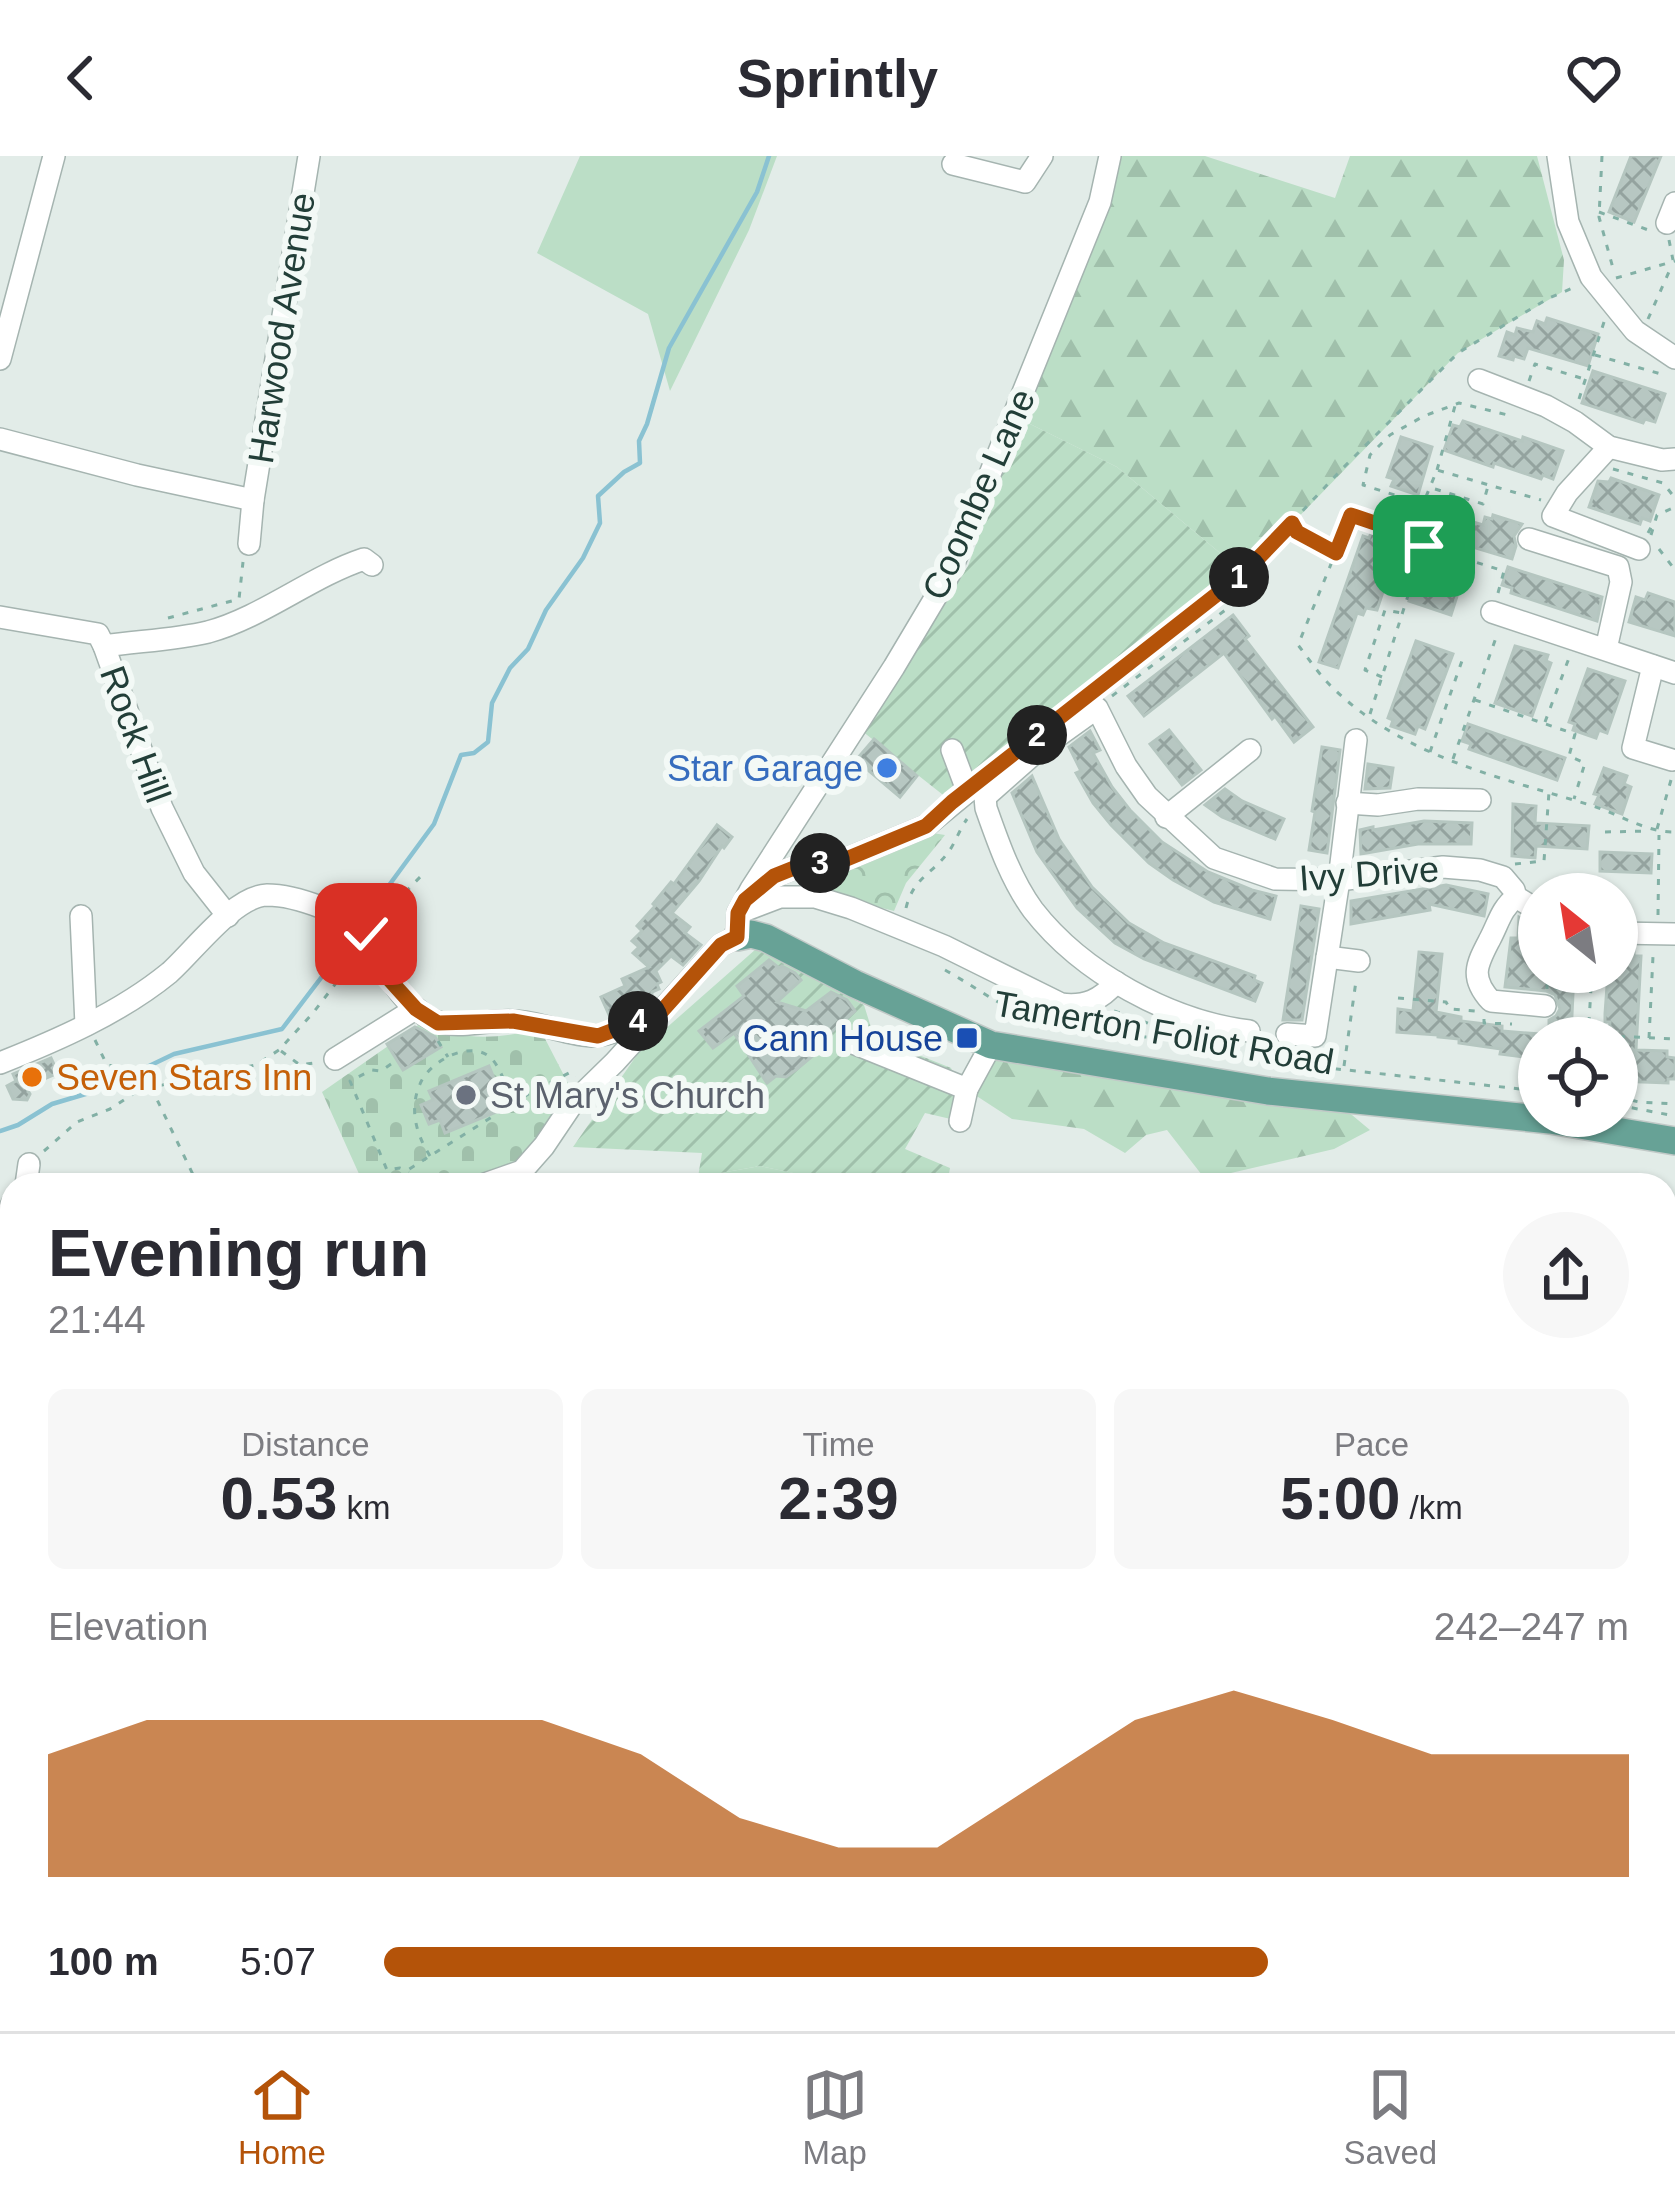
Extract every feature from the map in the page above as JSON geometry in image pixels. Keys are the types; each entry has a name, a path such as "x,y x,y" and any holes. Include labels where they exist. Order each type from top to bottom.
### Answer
{"main road":[{"name":"Tamerton Foliot Road","path":"740,916 752,934 991,1045 1268,1091 1550,1120 1675,1141"}],"street":[{"path":"0,358 54,156"},
{"name":"Harwood Avenue","path":"249,544 309,156"},
{"path":"953,164 1025,182 1042,156"},
{"name":"Coombe Lane","path":"740,916 760,875 950,573 1100,202 1110,156"},
{"path":"1558,156 1568,222 1592,277 1635,331 1672,366"},
{"path":"1479,380 1546,406 1609,447 1675,459"},
{"name":"Harwood Avenue","path":"0,439 253,500"},
{"path":"1609,447 1567,493 1553,517 1639,548"},
{"path":"1528,538 1618,567 1621,582 1606,649"},
{"path":"104,646 208,632 336,568 364,560 372,565"},
{"path":"1498,614 1675,674"},
{"name":"Rock Hill","path":"0,617 98,634 161,808 194,873 228,916"},
{"path":"1653,666 1633,748 1673,764"},
{"path":"517,1173 544,1147 573,1103 721,945 774,876 799,866 844,860 926,826 979,796 1093,702"},
{"name":"Ivy Drive","path":"1093,702 1147,796 1214,858 1276,879 1339,880 1443,867 1508,871"},
{"path":"1287,1034 1315,1036 1355,740"},
{"path":"952,750 1032,908 1108,990 1244,1040"},
{"path":"1166,817 1250,750"},
{"path":"979,796 988,773"},
{"path":"1347,803 1480,800"},
{"path":"760,875 792,852"},
{"path":"1508,871 1516,897 1503,908 1478,959 1479,987 1491,1001 1546,993"},
{"path":"0,1063 86,1024 167,975 245,902 265,895 328,910 363,935 388,978 416,1009 438,1023 513,1021 598,1036 661,1012"},
{"path":"740,916 780,897 815,897 944,946 1061,1004 1082,1005 1108,990"},
{"path":"81,916 86,1024"},
{"path":"1638,933 1675,934"},
{"path":"1327,957 1359,962"},
{"path":"325,1060 416,1009"},
{"path":"853,1043 967,1089"},
{"path":"960,1121 967,1089 991,1045"}],"path":[{"path":"1602,156 1599,212 1616,278 1672,264"},
{"path":"1599,212 1666,224 1672,264 1652,309"},
{"path":"1093,702 1244,573 1458,353 1592,277"},
{"path":"1573,421 1604,321"},
{"path":"1594,354 1656,374 1672,366"},
{"path":"1535,364 1585,380"},
{"path":"1453,760 1475,700 1504,571 1414,543 1456,404"},
{"path":"1423,504 1363,485 1370,455 1390,435 1456,404 1532,417 1546,406"},
{"path":"1436,470 1519,494"},
{"path":"1618,471 1663,483 1675,498"},
{"path":"1432,488 1483,504 1489,485"},
{"path":"1675,507 1657,515 1650,538 1675,570"},
{"path":"1416,537 1351,515 1298,645 1333,688 1430,754 1656,831"},
{"path":"1292,523 1297,532 1336,553"},
{"path":"161,620 239,599 244,551 249,544"},
{"path":"1370,716 1424,546"},
{"path":"1093,702 1228,608"},
{"path":"1383,677 1365,670 1385,610 1404,613"},
{"path":"1430,754 1464,655"},
{"path":"1545,724 1568,662"},
{"path":"1475,700 1575,734 1569,756 1585,763 1574,800"},
{"path":"1658,896 1656,831 1673,764"},
{"path":"1508,871 1545,863 1549,792"},
{"path":"902,929 910,892 948,853 979,796"},
{"path":"1605,832 1675,832"},
{"path":"29,1173 77,1122 139,1090 256,1065 279,1050 343,974 363,935 387,943 392,907 423,874"},
{"path":"1649,1038 1653,954"},
{"path":"1344,1068 1359,962"},
{"path":"1108,990 1111,1010 1153,1025"},
{"path":"1398,998 1446,1002 1450,1009 1484,1012 1484,1023 1518,1024"},
{"path":"1174,1032 1196,1038 1180,1038"},
{"path":"1638,1038 1675,1039"},
{"path":"1244,1040 1319,1067 1518,1089"},
{"path":"279,1050 300,1065 325,1060"},
{"path":"430,1156 418,1137 414,1114 421,1081 441,1060 463,1051 481,1052 493,1060 514,1103"},
{"path":"106,1061 139,1090"},
{"path":"391,1064 350,1081 387,1170 409,1172 571,1072"},
{"path":"150,1086 192,1173"},
{"path":"1638,1102 1675,1103"},
{"path":"1638,1110 1675,1117"}],"green space":[{"path":"580,156 777,156 749,230 670,391 648,314 537,253"},
{"path":"1121,156 1205,156 1335,198 1350,156 1537,156 1564,260 1562,292 1458,353 1244,573 1117,467 1022,420"},
{"path":"1022,420 1117,467 1244,573 952,802 862,731 968,566"},
{"path":"926,832 945,835 906,883 894,911 807,889 807,874"},
{"path":"756,949 864,1005 874,1037 951,1068 962,1094 955,1120 925,1113 905,1149 950,1168 949,1173 793,1173 760,1166 699,1173 702,1153 573,1147 639,1052"},
{"path":"424,1021 452,1033 481,1037 540,1029 572,1091 525,1156 494,1173 359,1173 322,1092"},
{"path":"993,1049 1340,1105 1370,1130 1334,1149 1231,1173 1200,1173 1167,1130 1146,1135 1125,1153 1084,1129 1012,1119 972,1093"},
{"path":"760,1166 794,1173 721,1173"}],"building":[{"path":"1631,156 1661,156 1634,222 1609,212"},
{"path":"1547,318 1598,334 1588,366 1528,348 1524,359 1499,356 1507,332 1515,335 1517,328 1533,332 1537,321 1545,324"},
{"path":"1593,371 1665,394 1655,422 1645,419 1643,423 1582,403"},
{"path":"1463,421 1563,451 1553,479 1494,463 1493,467 1444,450 1453,425 1460,427"},
{"path":"1401,437 1432,447 1418,495 1391,486 1394,479 1387,477"},
{"path":"1611,478 1659,495 1650,521 1642,518 1640,524 1589,507 1598,481"},
{"path":"1434,510 1483,525 1485,517 1492,519 1493,515 1522,524 1514,536 1512,559 1426,533"},
{"path":"1372,530 1397,538 1394,545 1398,546 1377,610 1366,608 1363,615 1357,613 1338,668 1319,662 1363,536 1369,538"},
{"path":"1508,567 1602,597 1597,621 1511,593 1512,588 1502,585"},
{"path":"1417,576 1459,590 1451,615 1409,601"},
{"path":"1648,593 1675,602 1675,636 1629,622 1636,597 1645,600"},
{"path":"1233,615 1249,636 1245,639 1313,727 1294,742 1224,653 1144,716 1128,696"},
{"path":"1416,641 1453,654 1425,729 1418,726 1415,734 1391,726 1393,720 1388,718"},
{"path":"1515,646 1548,655 1546,661 1551,663 1532,716 1495,703"},
{"path":"1588,669 1625,681 1607,733 1599,730 1596,738 1573,730 1575,724 1569,722"},
{"path":"1468,724 1565,758 1557,780 1469,749 1471,744 1462,741"},
{"path":"1169,730 1201,770 1182,785 1150,744"},
{"path":"1090,731 1100,750 1093,753 1130,810 1162,842 1208,872 1276,896 1270,919 1214,902 1173,880 1111,825 1076,773 1081,771 1069,747"},
{"name":"Star Garage","path":"874,739 917,776 900,797 856,760"},
{"path":"1322,747 1340,750 1327,853 1309,850"},
{"path":"1368,764 1393,768 1390,788 1365,789"},
{"path":"1604,768 1627,776 1624,784 1631,787 1622,814 1595,804"},
{"path":"1032,776 1059,839 1092,887 1129,923 1164,943 1255,976 1262,983 1255,1001 1144,959 1115,943 1077,908 1037,852 1012,793"},
{"path":"1225,789 1284,819 1275,839 1205,805"},
{"path":"1513,804 1536,806 1535,823 1589,826 1587,849 1536,846 1535,858 1512,856"},
{"path":"1424,821 1472,823 1471,844 1418,844 1361,854 1360,830"},
{"path":"717,825 732,837 672,913 690,927 685,933 701,945 683,965 671,956 656,971 661,982 652,998 610,1017 601,997 625,986 622,979 649,967 633,953 639,947 632,941 642,931 637,926"},
{"path":"1600,852 1652,854 1651,873 1600,871"},
{"path":"1446,885 1488,894 1484,916 1429,904 1430,910 1351,924 1351,901"},
{"path":"1301,906 1319,909 1302,1020 1283,1020"},
{"path":"1511,938 1518,938 1518,988 1505,987"},
{"path":"1419,952 1442,954 1436,1012 1518,1032 1518,1056 1459,1043 1459,1039 1397,1032 1398,1009 1413,1011"},
{"path":"1641,956 1638,1017 1605,1014 1606,993 1638,993"},
{"path":"769,960 801,980 777,1002 806,1011 831,992 847,1000 855,1011 797,1069 767,1083 734,1033 713,1048 699,1031 744,996 737,986"},
{"path":"1550,993 1573,993 1572,1017 1554,1017 1560,1009"},
{"path":"415,1027 435,1037 441,1047 403,1070 387,1044"},
{"path":"1638,1050 1667,1051 1667,1057 1675,1058 1675,1079 1638,1082"},
{"name":"Seven Stars Inn","path":"51,1058 58,1073 26,1087 27,1100 13,1099 7,1086 16,1081 13,1074"},
{"name":"St Mary's Church","path":"489,1066 506,1108 445,1133 440,1120 429,1124 421,1105 433,1100 429,1091"}],"waterway":[{"path":"362,922 434,824 461,755 474,753 488,742 492,703 600,523 598,496 640,463 639,441 669,348 757,192 769,156"},
{"path":"0,1131 52,1104 99,1090 174,1054 282,1029 356,932"}],"place":[{"name":"Star Garage","path":"887,768"},
{"name":"Cann House","path":"967,1038"},
{"name":"Seven Stars Inn","path":"32,1077"},
{"name":"St Mary's Church","path":"466,1095"}],"route":[{"path":"366,934 388,978 416,1009 438,1023 513,1021 598,1036 661,1012 721,945 737,937 738,913 745,900 774,876 799,866 844,860 926,826 1244,573 1292,523 1297,532 1336,553 1351,515 1416,537 1414,543 1424,546"}]}
